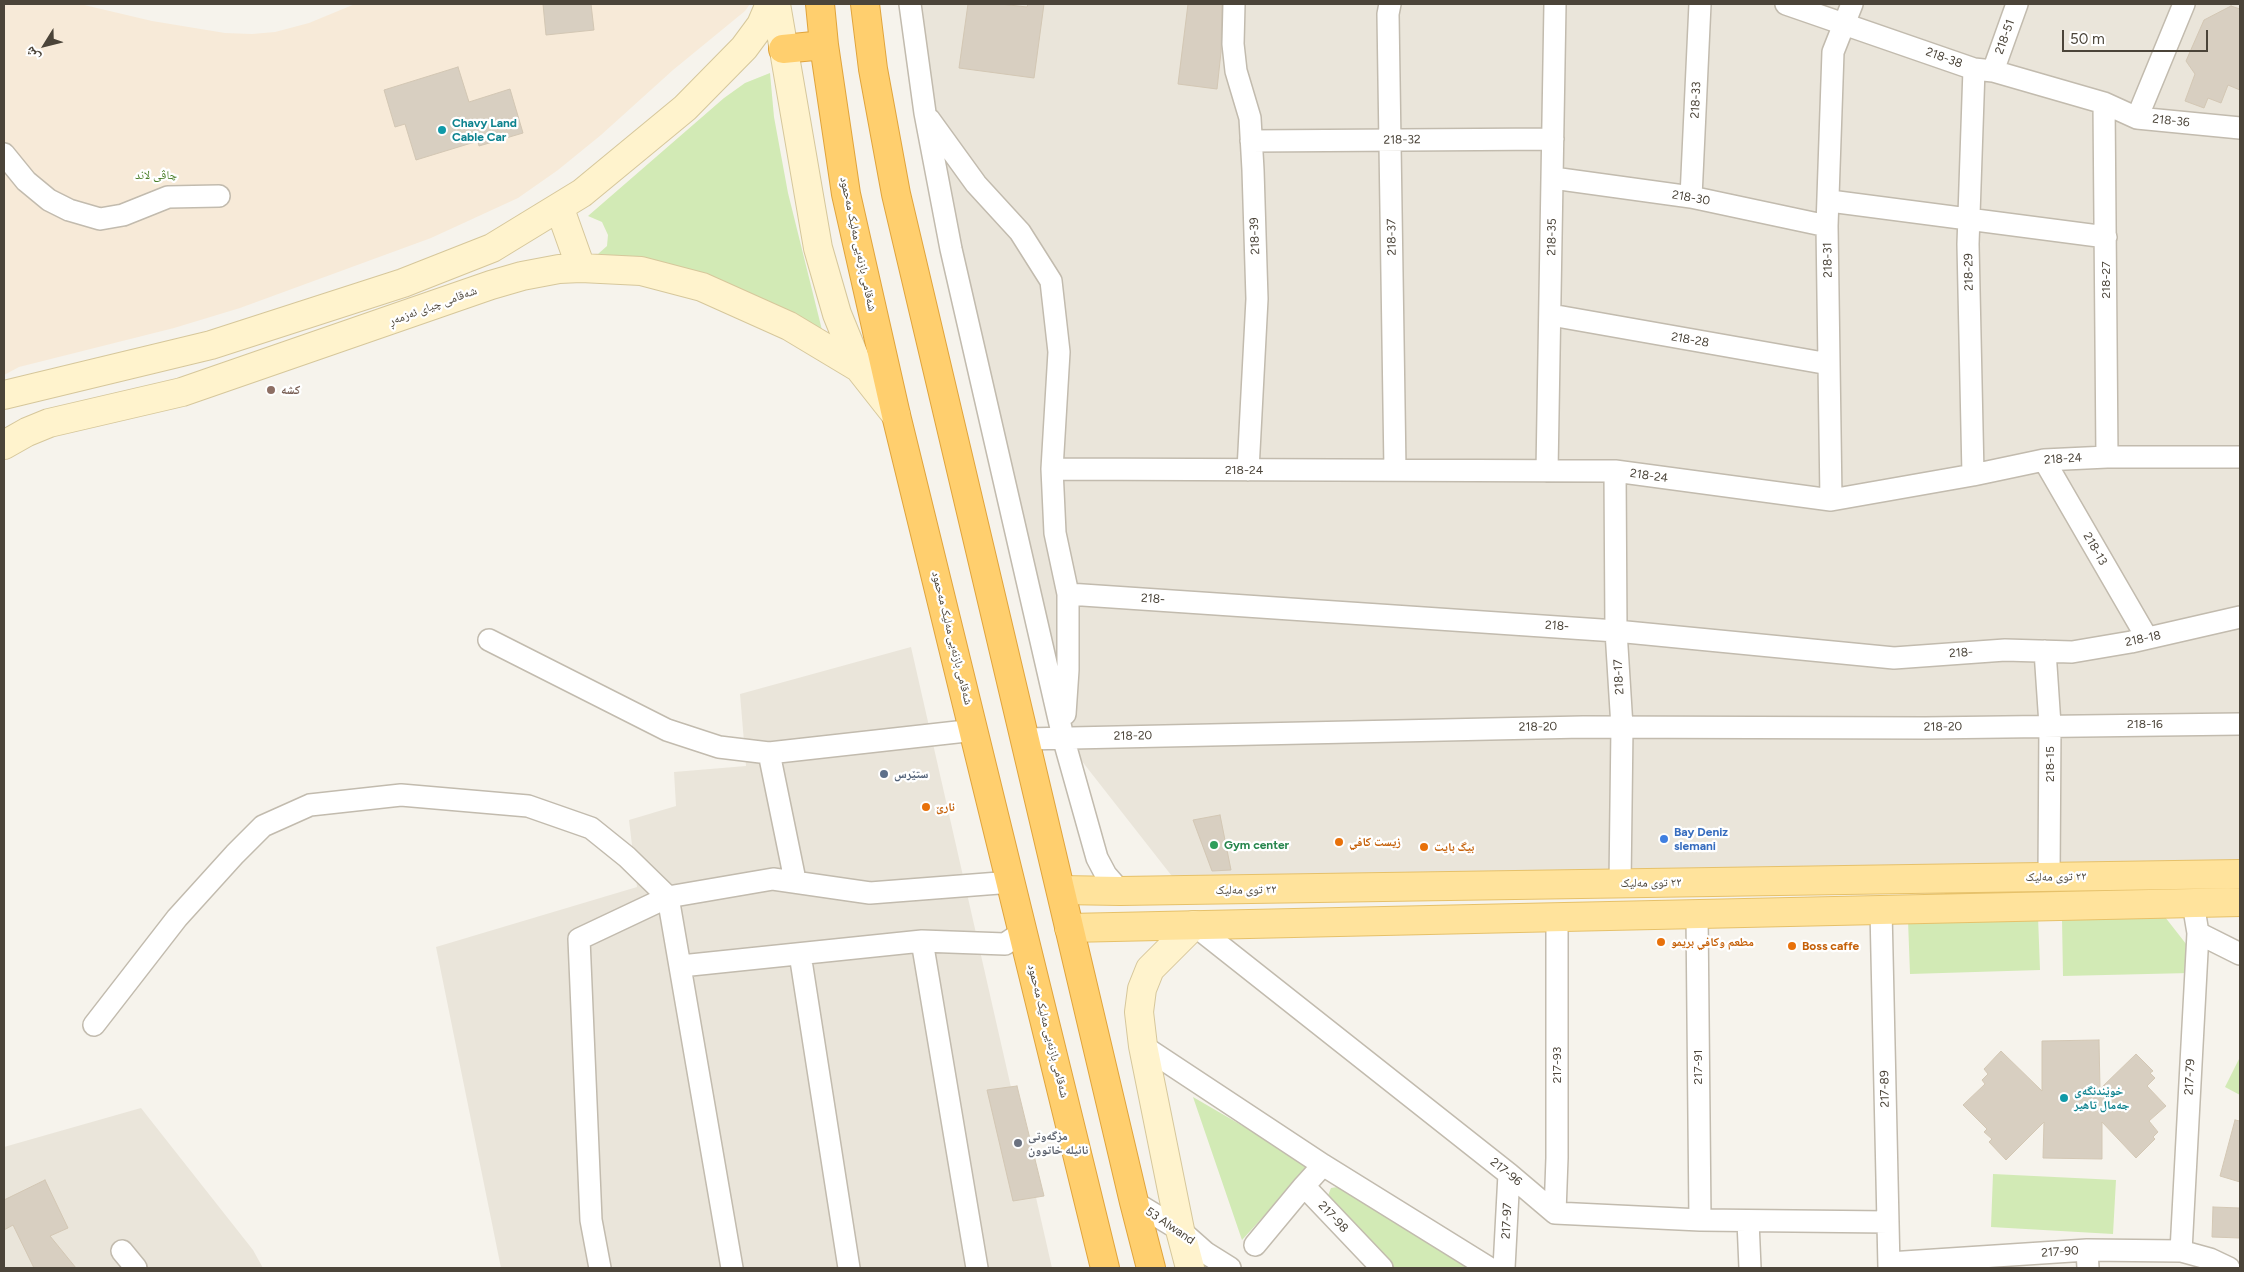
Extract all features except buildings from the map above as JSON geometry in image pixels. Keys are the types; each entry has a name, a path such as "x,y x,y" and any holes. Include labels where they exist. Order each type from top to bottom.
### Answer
{"highway":[{"name":"شەقامی بازنەیی مەلیک مەحمود","path":"820,4 824,45 846,194 896,415 975,730 1105,1268"},
{"path":"865,4 873,69 896,194 1134,1202 1152,1268"},
{"path":"783,49 824,45"}],"main road":[{"path":"4,395 211,345 403,283 492,248 560,209 619,164 698,96 750,40 765,17 770,4"},
{"path":"776,4 818,248 836,314 859,368 896,415"},
{"path":"560,209 581,268"},
{"name":"شەقامی چیای ئەزمەڕ","path":"4,445 27,432 49,423 182,392 491,285 540,272 581,268 641,271 702,287 781,322 859,368"},
{"name":"٢٢ توی مەلیک","path":"1061,890 1120,892 2240,874"},
{"path":"1069,928 2240,902"},
{"path":"1190,1268 1180,1230 1143,1046 1139,1012 1142,989 1150,969 1194,925"}],"street":[{"path":"910,4 925,113 951,249 1063,737 1096,858 1106,876 1120,892"},
{"name":"218-39","path":"1234,4 1233,44 1236,71 1250,118 1257,299 1248,470"},
{"name":"218-37","path":"1390,4 1390,140 1396,470"},
{"name":"218-35","path":"1547,471 1555,4"},
{"name":"218-33","path":"1691,197 1700,4"},
{"name":"218-38","path":"1786,4 1848,13 1983,70 2104,103"},
{"name":"218-51","path":"1983,70 2017,4"},
{"path":"2137,118 2184,4"},
{"name":"218-31","path":"1831,500 1828,226 1833,52 1848,13"},
{"name":"218-29","path":"1973,475 1969,221 1983,70"},
{"name":"218-36","path":"2104,103 2137,118 2240,128"},
{"name":"218-27","path":"2104,103 2107,457"},
{"path":"925,113 976,184 1020,232 1051,281 1059,352 1052,469 1055,534 1068,594 1068,670 1063,737"},
{"name":"218-32","path":"1251,142 1553,139"},
{"path":"4,154 26,181 49,200 69,210 100,219 123,215 168,197 219,196"},
{"name":"218-30","path":"1553,178 1691,197 1828,226"},
{"path":"1830,202 2106,237"},
{"name":"218-28","path":"1551,315 1829,364"},
{"name":"218-24","path":"1052,469 1615,471 1831,500 1973,475 2044,460 2107,457 2240,457"},
{"name":"218-13","path":"2044,460 2148,638"},
{"name":"218-17","path":"1615,471 1616,631 1622,727 1620,884"},
{"name":"218-","path":"1068,594 1616,631 1894,658 2005,650 2046,651"},
{"name":"218-18","path":"2046,651 2072,652 2148,638 2240,617"},
{"path":"489,640 667,730 719,747 769,753 975,730"},
{"name":"218-15","path":"2046,651 2050,725 2049,877"},
{"name":"218-16","path":"2050,725 2240,724"},
{"name":"218-20","path":"1025,739 1622,727 1925,728 2050,725"},
{"path":"769,753 795,880"},
{"path":"94,1024 178,918 235,854 264,826 310,805 401,795 528,806 591,828 627,857 668,897 732,1268"},
{"path":"600,1268 591,1220 579,939 668,897 773,879 795,880 870,893 1012,882"},
{"name":"217-79","path":"2182,1251 2198,933 2193,903"},
{"name":"217-89","path":"1881,910 1889,1266"},
{"name":"217-91","path":"1697,914 1700,1220"},
{"name":"217-93","path":"1555,1213 1557,1158 1557,917"},
{"name":"217-96","path":"1194,925 1509,1174 1555,1213"},
{"path":"681,966 922,941 1005,944 1024,931"},
{"path":"2198,933 2240,954"},
{"path":"922,941 977,1268"},
{"path":"800,954 849,1268"},
{"path":"1143,1046 1323,1165 1489,1268"},
{"path":"1255,1245 1323,1165"},
{"name":"217-97","path":"1504,1268 1509,1174"},
{"name":"217-98","path":"1304,1186 1382,1268"},
{"name":"53 Alwand","path":"1134,1202 1180,1230 1206,1253 1230,1268"},
{"path":"1555,1213 1700,1220 1888,1222"},
{"path":"1748,1221 1750,1268"},
{"path":"122,1251 136,1268"},
{"name":"217-90","path":"1889,1266 2088,1259 2182,1251 2210,1259 2229,1268"}],"shaded area":[{"name":"چاڤی لاند","path":"4,4 80,4 152,21 225,33 252,34 275,32 309,23 355,4 750,4 745,11 673,70 601,135 558,170 518,198 431,238 240,308 174,328 19,367 4,375"},
{"path":"916,4 2240,4 2240,861 1182,889 1063,737 993,426"},
{"path":"911,647 1052,1268 501,1268 436,947 637,887 629,820 676,806 674,772 746,766 740,694"},
{"path":"141,1108 253,1250 263,1268 4,1268 4,1147"}],"green space":[{"path":"770,73 774,117 788,193 822,330 748,295 623,257 598,254 607,246 608,235 602,222 588,216 724,98 745,83"},
{"path":"2038,916 2040,970 1910,974 1908,920"},
{"path":"2165,917 2190,949 2190,973 2063,976 2062,919"},
{"path":"2240,1057 2240,1095 2225,1087"},
{"path":"1193,1097 1310,1165 1242,1240"},
{"path":"1993,1174 2116,1180 2113,1234 1991,1227"},
{"path":"1344,1186 1480,1268 1390,1268 1327,1198 1331,1188"}],"place":[{"name":"Chavy Land Cable Car","path":"442,130"},
{"name":"كشه","path":"271,390"},
{"name":"ستێرس","path":"884,774"},
{"name":"نارێ","path":"926,807"},
{"name":"Bay Deniz slemani","path":"1664,839"},
{"name":"زيست كافي","path":"1339,842"},
{"name":"Gym center","path":"1214,845"},
{"name":"بیگ بایت","path":"1424,847"},
{"name":"مطعم وكافي بريمو","path":"1661,942"},
{"name":"Boss caffe","path":"1792,946"},
{"name":"خوێندنگەی جەمال تاهیر","path":"2064,1098"},
{"name":"مزگەوتی نائیلە خاتوون","path":"1018,1143"}]}
